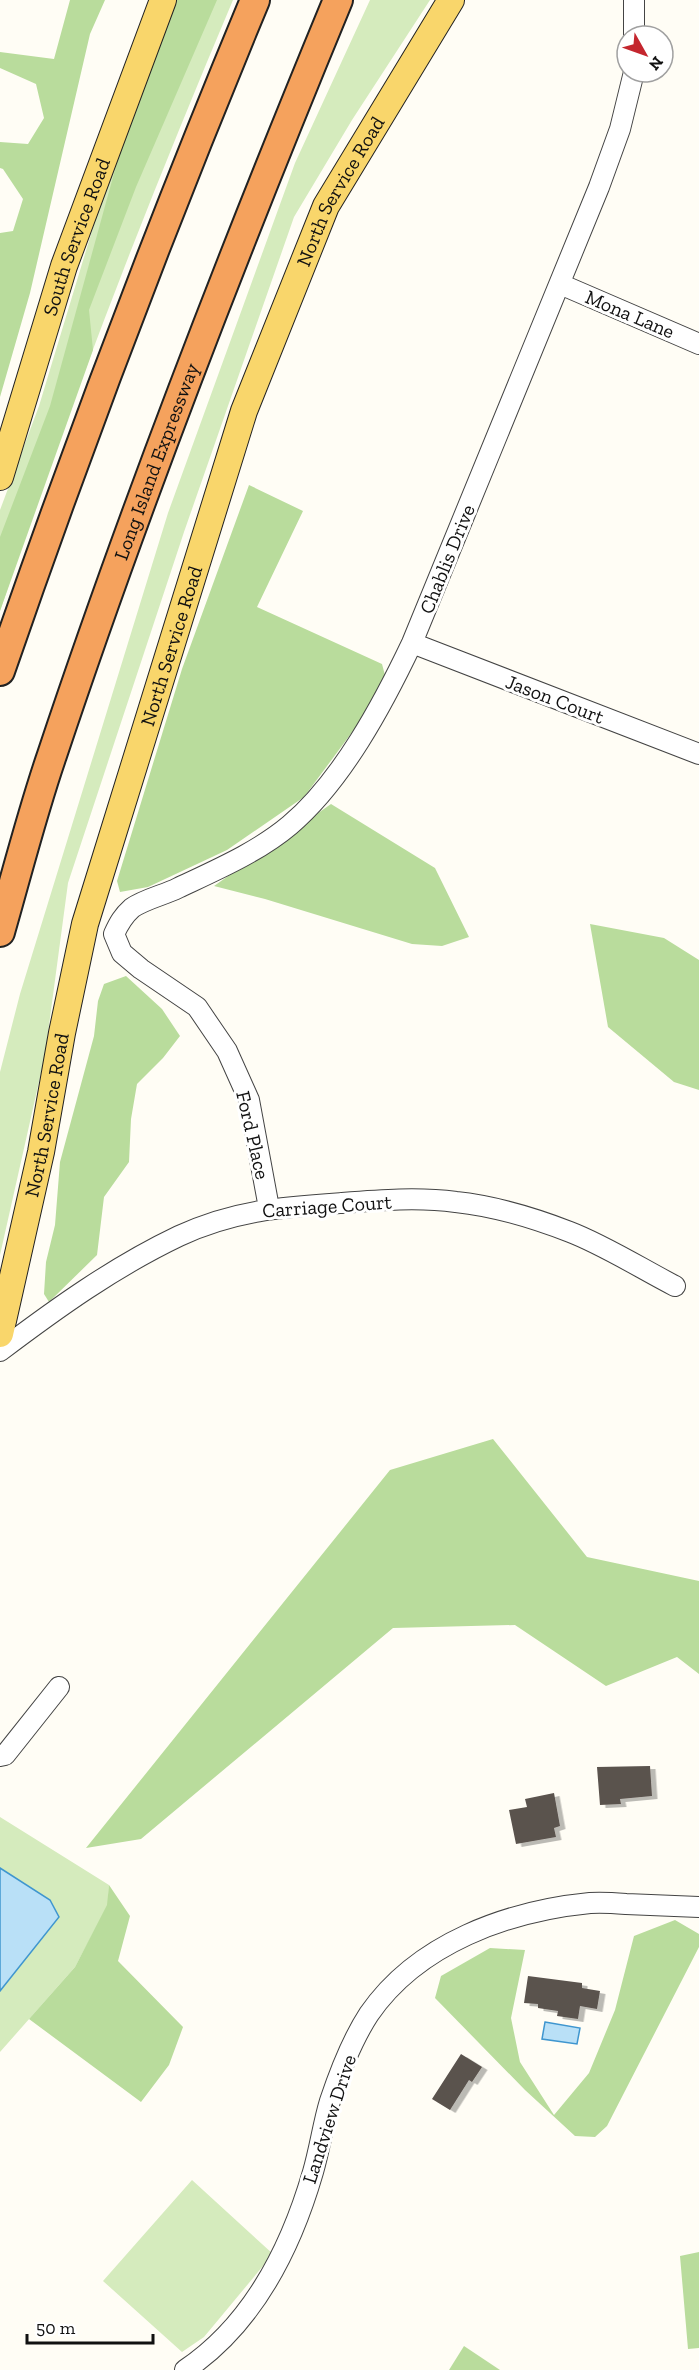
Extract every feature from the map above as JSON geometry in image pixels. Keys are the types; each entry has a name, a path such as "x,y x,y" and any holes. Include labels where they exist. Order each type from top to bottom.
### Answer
{"highway":[{"path":"0,671 46,536 120,336 255,0"},
{"name":"Long Island Expressway","path":"0,932 51,758 118,562 266,174 338,0"}],"main road":[{"name":"South Service Road","path":"0,477 64,266 163,0"},
{"name":"North Service Road","path":"0,1334 41,1152 85,924 244,411 326,206 451,0"}],"street":[{"path":"634,0 634,24"},
{"name":"Chablis Drive","path":"114,934 120,919 134,907 177,889 255,848 290,825 319,794 357,744 389,691 412,643 560,284 620,129 631,84"},
{"name":"Mona Lane","path":"560,284 699,344"},
{"name":"Jason Court","path":"412,643 699,754"},
{"name":"Ford Place","path":"114,934 122,953 141,969 197,1007 227,1052 249,1100 269,1208"},
{"name":"Carriage Court","path":"0,1351 71,1298 129,1262 181,1235 224,1218 269,1208 383,1200 456,1202 517,1215 572,1233 675,1286"},
{"path":"0,1756 5,1755 59,1687"},
{"name":"Landview Drive","path":"185,2370 207,2355 241,2320 269,2278 292,2232 303,2202 313,2173 330,2102 347,2055 369,2014 398,1979 434,1952 481,1930 536,1911 592,1903 699,1907"}],"green space":[{"path":"70,0 105,0 90,34 30,293 0,397 0,233 13,231 23,199 3,169 0,168 0,142 28,144 44,118 36,84 0,68 0,52 54,59"},
{"path":"172,0 233,0 110,303 0,611 0,510 39,406 134,92"},
{"path":"174,0 217,0 136,187 89,310 93,350 0,611 0,537 50,406 135,97"},
{"path":"370,0 430,0 352,120 294,217 184,532 68,883 45,1055 0,1255 0,1072 20,994 168,513 295,163"},
{"path":"249,485 303,511 257,607 382,664 386,679 370,708 304,797 227,850 148,887 120,892 117,881 182,669"},
{"path":"331,804 435,868 469,937 442,946 412,944 265,899 214,886"},
{"path":"590,924 664,938 699,960 699,1090 674,1082 608,1027"},
{"path":"126,976 162,1009 180,1036 163,1058 137,1084 131,1119 129,1162 104,1197 97,1255 49,1302 44,1294 46,1262 55,1225 60,1162 94,1036 98,1001 104,984"},
{"path":"493,1439 587,1557 699,1581 699,1674 677,1657 606,1686 515,1625 393,1628 141,1839 86,1848 390,1470"},
{"path":"0,1817 109,1885 108,1905 75,1967 0,2052 0,1991 59,1916 50,1900 0,1868"},
{"path":"109,1885 130,1916 118,1961 183,2027 169,2065 141,2102 29,2019 75,1967 107,1905"},
{"path":"675,1920 699,1934 699,1947 607,2126 595,2137 575,2136 525,2090 435,1998 441,1976 490,1948 525,1950 511,2018 520,2062 554,2115 589,2073 615,2010 634,1936"},
{"path":"192,2180 273,2254 204,2337 182,2352 103,2281"},
{"path":"699,2252 699,2348 688,2349 680,2256"},
{"path":"464,2346 500,2370 449,2370"}],"water":[{"path":"0,1868 50,1900 59,1917 0,1991"},
{"path":"545,2022 580,2028 577,2044 542,2039"}],"building":[{"path":"650,1766 652,1796 620,1799 621,1804 600,1805 597,1767"},
{"path":"554,1793 560,1826 554,1828 556,1837 516,1844 509,1810 527,1807 525,1799"},
{"path":"528,1976 582,1983 582,1988 600,1991 597,2009 580,2006 578,2019 557,2016 558,2011 538,2008 538,2004 524,2003"},
{"path":"461,2054 482,2067 472,2082 469,2080 450,2110 432,2099"}]}
